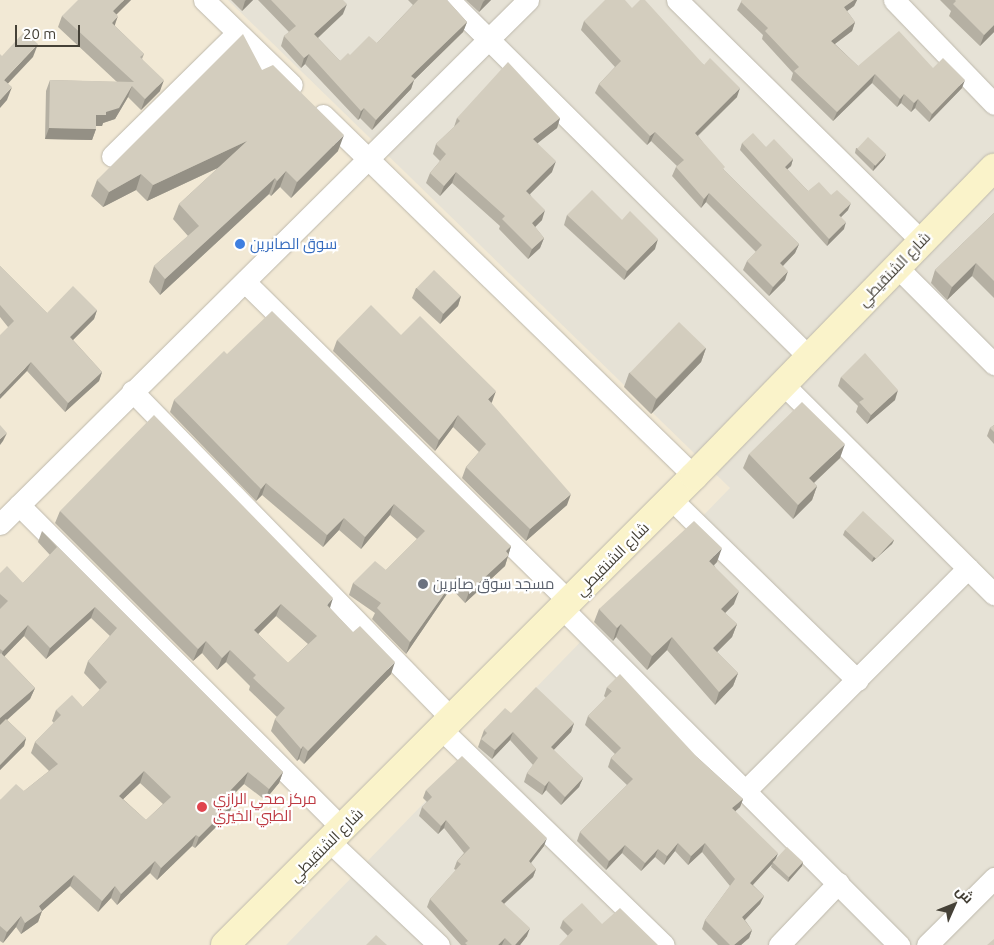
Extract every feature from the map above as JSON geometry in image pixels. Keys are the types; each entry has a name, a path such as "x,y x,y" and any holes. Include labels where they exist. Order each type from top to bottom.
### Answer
{"street":[{"path":"204,0 694,476"},
{"path":"449,0 809,357"},
{"path":"0,524 132,391 369,160 528,0"},
{"path":"677,0 921,241"},
{"path":"894,0 994,104"},
{"path":"112,156 237,32"},
{"name":"شارع الشنقيطي","path":"225,945 694,476 896,266 994,168"},
{"path":"896,266 994,364"},
{"path":"245,282 566,605 745,791 899,945"},
{"path":"784,384 994,594"},
{"path":"132,391 446,724 664,945"},
{"path":"671,499 857,680"},
{"path":"19,505 337,835 439,945"},
{"path":"745,791 968,568"},
{"path":"927,945 994,878"},
{"path":"779,945 838,883"}],"shaded area":[{"path":"0,0 994,0 994,945 0,945"},
{"name":"سوق الصابرين","path":"0,0 228,0 730,488 286,945 0,945"}],"building":[{"path":"78,0 124,0 113,11 118,16 112,23 144,54 140,57 164,80 145,99 132,86 119,108 106,112 106,115 96,115 96,129 49,128 50,80 134,82 62,16"},
{"path":"271,0 343,0 347,4 314,34 340,61 348,53 350,55 369,36 377,43 418,0 447,0 467,22 411,76 415,79 376,120 364,108 361,111 309,54 304,58 284,36 296,26"},
{"path":"605,0 625,0 632,8 640,0 645,0 704,65 710,58 740,88 695,133 725,167 723,169 799,244 780,263 788,271 773,287 747,261 762,245 709,193 704,199 676,167 684,160 655,132 650,136 599,84 621,61 584,21"},
{"path":"742,0 854,0 844,7 855,22 831,41 858,66 899,31 933,68 943,58 965,80 932,114 918,99 914,103 904,94 900,99 875,74 837,112 794,71 799,67 765,31 768,28 741,2"},
{"path":"955,0 994,0 994,25 984,35 953,4"},
{"path":"24,32 38,44 4,80 12,87 0,100 0,54 2,56"},
{"path":"243,34 262,70 273,65 344,135 297,182 286,171 277,181 275,178 165,279 154,266 199,226 179,204 247,141 153,185 141,174 109,192 97,180"},
{"path":"508,62 560,118 533,139 556,161 526,191 545,210 532,223 544,238 532,249 502,219 505,216 456,172 444,186 430,173 446,154 436,144 460,121 457,118"},
{"path":"753,133 766,147 774,139 793,159 785,167 808,191 819,182 831,195 837,190 851,203 839,215 846,222 829,239 742,143"},
{"path":"868,137 886,154 875,166 857,149"},
{"path":"592,190 622,220 630,211 658,239 627,271 567,215"},
{"path":"994,213 994,281 976,263 952,287 935,270"},
{"path":"0,266 47,313 73,286 97,310 70,337 102,372 68,403 31,362 0,394 0,335 14,321 0,305"},
{"path":"434,270 461,296 443,314 417,288"},
{"path":"371,305 401,335 420,316 496,391 488,399 571,494 530,529 466,467 486,444 458,415 439,440 337,340"},
{"path":"272,311 511,546 506,551 509,555 469,592 456,577 410,642 377,608 381,603 353,583 375,561 386,570 425,531 394,504 365,537 344,518 327,535 266,483 261,489 174,400 224,351 227,354"},
{"path":"679,322 706,348 656,399 630,373"},
{"path":"865,353 898,390 871,415 859,402 864,399 841,377"},
{"path":"802,402 845,444 809,478 817,486 798,505 749,454"},
{"path":"154,415 333,598 327,605 353,632 360,626 395,662 308,751 303,746 301,749 275,719 285,708 253,678 256,675 230,650 222,658 206,641 198,649 60,511","holes":["281,604 317,636 288,663 254,630"]},
{"path":"0,425 7,433 0,439"},
{"path":"863,511 894,540 876,559 845,530"},
{"path":"694,521 722,548 709,561 739,591 721,609 737,624 713,648 738,673 719,692 672,637 652,656 621,624 617,628 599,609"},
{"path":"42,531 283,772 269,789 248,772 226,795 233,803 199,837 196,835 161,868 155,861 121,894 115,886 102,901 74,875 39,906 42,911 25,923 21,916 7,932 0,926 0,800 16,784 24,791 58,764 35,742 61,715 56,710 72,695 83,707 107,682 88,661 117,628 95,607 50,648 28,625 3,651 0,649 0,609 8,601 0,594 0,573 7,566 23,583 57,547","holes":["144,771 171,797 146,820 119,796"]},
{"path":"0,654 35,688 0,718"},
{"path":"620,674 697,757 743,799 732,808 778,853 750,883 764,896 742,917 752,930 734,945 730,945 705,920 735,879 705,843 691,856 678,843 667,856 658,849 645,863 625,845 609,861 580,832 633,779 611,758 621,748 588,716 612,691 607,687"},
{"path":"536,687 574,723 551,747 583,778 565,797 549,781 545,786 527,773 538,758 513,732 495,750 481,739 487,733 484,730 505,708 511,713"},
{"path":"6,719 26,738 0,765 0,725"},
{"path":"462,756 547,838 529,861 536,869 501,901 530,928 515,945 512,945 505,938 498,945 467,945 465,943 468,941 430,899 461,864 457,861 470,848 446,820 441,826 422,807 432,797 426,790"},
{"path":"787,847 803,862 789,877 773,862"},
{"path":"582,903 602,924 620,908 658,945 559,945 573,930 563,920"},
{"path":"376,935 387,945 366,945"},
{"path":"994,939 994,945 987,945"}],"place":[{"name":"سوق الصابرين","path":"240,244"},
{"name":"مسجد سوق صابرين","path":"423,584"},
{"name":"مركز صحي الرازي الطبي الخيري","path":"202,807"}]}
